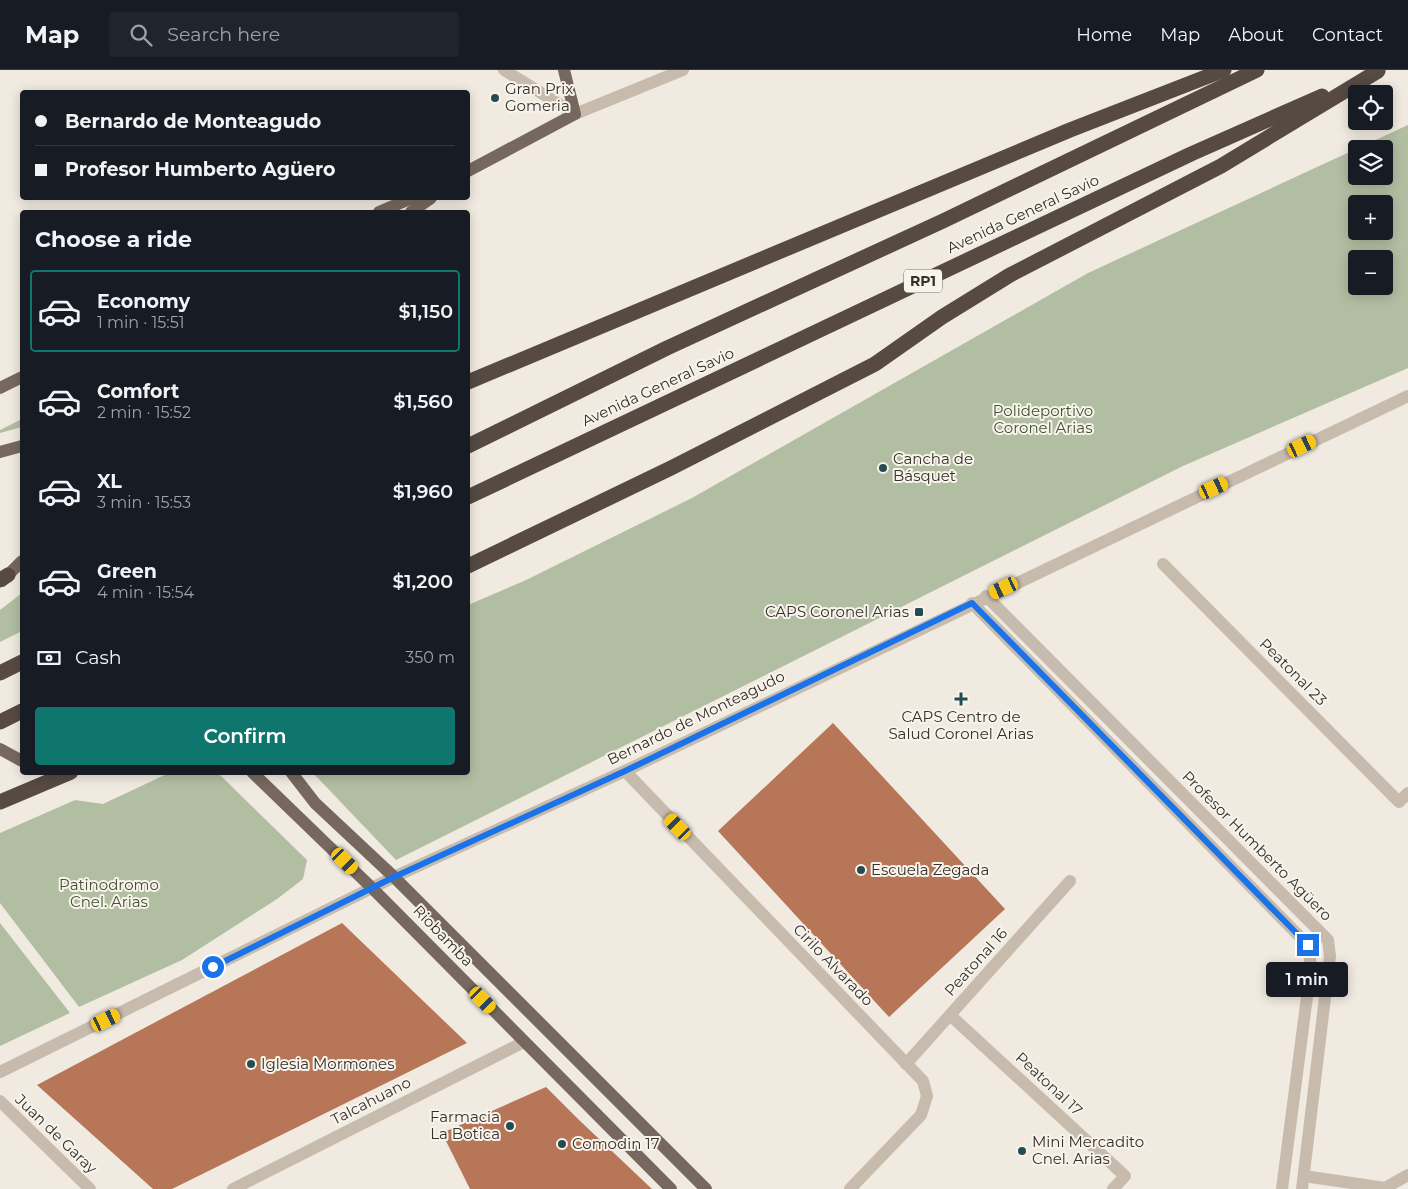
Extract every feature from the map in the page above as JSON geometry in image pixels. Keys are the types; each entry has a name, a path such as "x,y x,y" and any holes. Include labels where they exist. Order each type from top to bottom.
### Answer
{"highway":[{"path":"470,381 1070,130 1224,70"},
{"name":"Avenida General Savio","path":"470,445 667,348 943,222 1257,70"},
{"path":"470,565 688,459 875,364 942,317 1010,275 1221,166 1379,70"},
{"name":"Avenida General Savio","path":"470,496 1191,154 1379,70"},
{"path":"0,672 20,663"},
{"path":"0,722 20,712"},
{"path":"0,802 64,775"}],"main road":[{"path":"470,170 575,114 564,70"},
{"path":"384,210 407,200"},
{"path":"414,210 428,200"},
{"path":"0,388 20,378"},
{"path":"0,452 20,447"},
{"path":"3,579 20,563"},
{"path":"3,579 20,568"},
{"path":"0,749 20,760"},
{"name":"Riobamba","path":"255,775 372,888 670,1189"},
{"name":"Riobamba","path":"293,775 315,803 394,877 706,1189"}],"street":[{"path":"504,70 575,114 683,70"},
{"name":"Bernardo de Monteagudo","path":"0,1072 394,877 625,771 986,596 1408,396"},
{"name":"Peatonal 23","path":"1163,564 1404,798"},
{"name":"Profesor Humberto Agüero","path":"986,596 1328,940 1330,956 1302,1189"},
{"path":"972,603 1308,945 1311,966 1282,1189"},
{"name":"Cirilo Alvarado","path":"625,771 923,1081 927,1096 921,1115 850,1189"},
{"name":"Peatonal 16","path":"906,1064 1070,881"},
{"name":"Peatonal 17","path":"950,1015 1125,1176 1113,1189"},
{"name":"Talcahuano","path":"233,1189 524,1042"},
{"name":"Juan de Garay","path":"0,1101 90,1189"},
{"path":"1304,1176 1385,1188 1408,1176"}],"green space":[{"name":"Polideportivo Coronel Arias","path":"1408,125 1408,368 1183,466 396,860 315,775 470,775 470,604 524,581 692,498 1088,273 1348,153 1348,185 1393,185 1393,140 1376,140"},
{"path":"20,420 20,428 0,433 0,430"},
{"path":"20,595 20,632 0,642 0,610"},
{"name":"Patinodromo Cnel. Arias","path":"165,775 220,775 307,860 303,879 277,899 182,960 79,1007 0,903 0,833 75,800 103,804"},
{"path":"0,923 70,1013 0,1046"}],"building":[{"name":"Escuela Zegada","path":"833,723 1005,909 889,1017 718,831"},
{"name":"Iglesia Mormones","path":"342,923 467,1043 172,1189 153,1189 37,1085"},
{"name":"Comodin 17","path":"546,1087 652,1189 470,1189 442,1133"}],"place":[{"name":"Gran Prix Gomeria","path":"495,98"},
{"name":"Cancha de Básquet","path":"883,468"},
{"name":"CAPS Coronel Arias","path":"919,612"},
{"name":"CAPS Centro de Salud Coronel Arias","path":"961,699"},
{"name":"Escuela Zegada","path":"861,870"},
{"name":"Iglesia Mormones","path":"251,1064"},
{"name":"Farmacia La Botica","path":"510,1126"},
{"name":"Comodin 17","path":"562,1144"},
{"name":"Mini Mercadito Cnel. Arias","path":"1022,1151"}],"route":[{"path":"213,967 394,877 625,771 972,603 1308,945"}]}
